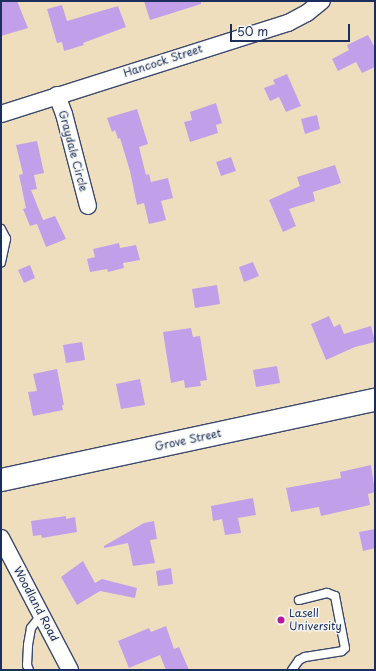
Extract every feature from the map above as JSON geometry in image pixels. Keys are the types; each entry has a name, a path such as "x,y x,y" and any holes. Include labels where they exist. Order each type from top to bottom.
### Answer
{"main road":[{"name":"Grove Street","path":"1,480 375,400"}],"street":[{"name":"Hancock Street","path":"1,114 288,23 307,13 322,1"},
{"name":"Graydale Circle","path":"57,95 64,114 88,206"},
{"name":"Woodland Road","path":"1,538 70,670"}],"lane":[{"path":"1,229 6,239 1,262"},
{"path":"292,670 299,660 305,657 342,651 345,648 335,596 327,592 298,600"},
{"path":"29,670 28,645 31,628 41,615"}],"building":[{"path":"1,1 17,1 28,28 1,36"},
{"path":"144,1 201,1 201,4 150,20"},
{"path":"62,5 67,21 118,6 126,27 83,43 84,45 64,51 62,42 57,43 47,9"},
{"path":"368,35 375,48 375,67 362,73 356,62 338,71 332,59 349,50 347,45"},
{"path":"287,74 301,106 286,112 279,97 270,101 264,88 275,84 273,80"},
{"path":"216,103 222,123 216,125 218,133 190,142 184,122 192,120 190,112"},
{"path":"137,109 148,144 139,147 146,175 149,174 151,182 168,178 173,198 161,201 166,220 149,224 144,203 137,205 130,171 120,138 118,139 115,130 112,132 107,118"},
{"path":"317,115 320,129 305,134 301,119"},
{"path":"37,141 44,173 34,175 37,189 31,190 43,220 55,216 66,239 46,247 37,224 30,226 23,209 26,208 19,175 23,174 16,145"},
{"path":"231,157 236,171 221,176 216,162"},
{"path":"335,165 341,183 313,192 315,201 289,209 296,226 283,232 269,200 300,186 297,177"},
{"path":"119,243 120,248 136,245 140,260 123,263 124,268 108,272 107,269 90,272 87,259 95,257 93,249"},
{"path":"253,262 259,276 244,282 239,267"},
{"path":"30,265 35,278 24,283 18,270"},
{"path":"217,285 220,304 195,308 192,289"},
{"path":"329,316 334,327 340,324 344,334 371,326 375,342 355,347 326,360 311,324"},
{"path":"191,328 193,337 200,336 207,380 200,381 201,386 185,388 184,380 171,383 163,332"},
{"path":"82,342 85,360 66,363 63,345"},
{"path":"277,366 280,383 256,387 253,370"},
{"path":"57,369 64,405 62,405 63,410 33,416 28,392 37,391 33,374"},
{"path":"140,379 145,405 121,409 116,384"},
{"path":"371,465 375,492 368,494 370,505 321,516 319,507 291,512 286,488 341,478 340,472"},
{"path":"253,498 256,515 238,518 241,533 225,535 222,519 213,521 211,506"},
{"path":"66,516 66,519 75,517 77,532 42,538 41,535 33,536 31,521"},
{"path":"154,521 157,539 150,540 155,563 133,566 128,543 104,548 104,546 144,523"},
{"path":"375,529 375,548 363,551 359,532"},
{"path":"83,561 95,583 102,579 137,588 135,598 100,591 77,605 61,577"},
{"path":"171,568 173,584 158,586 156,571"},
{"path":"166,626 174,649 179,647 189,670 166,670 160,655 129,668 118,641 149,628 151,632"}],"place":[{"name":"Lasell University","path":"281,620"}]}
